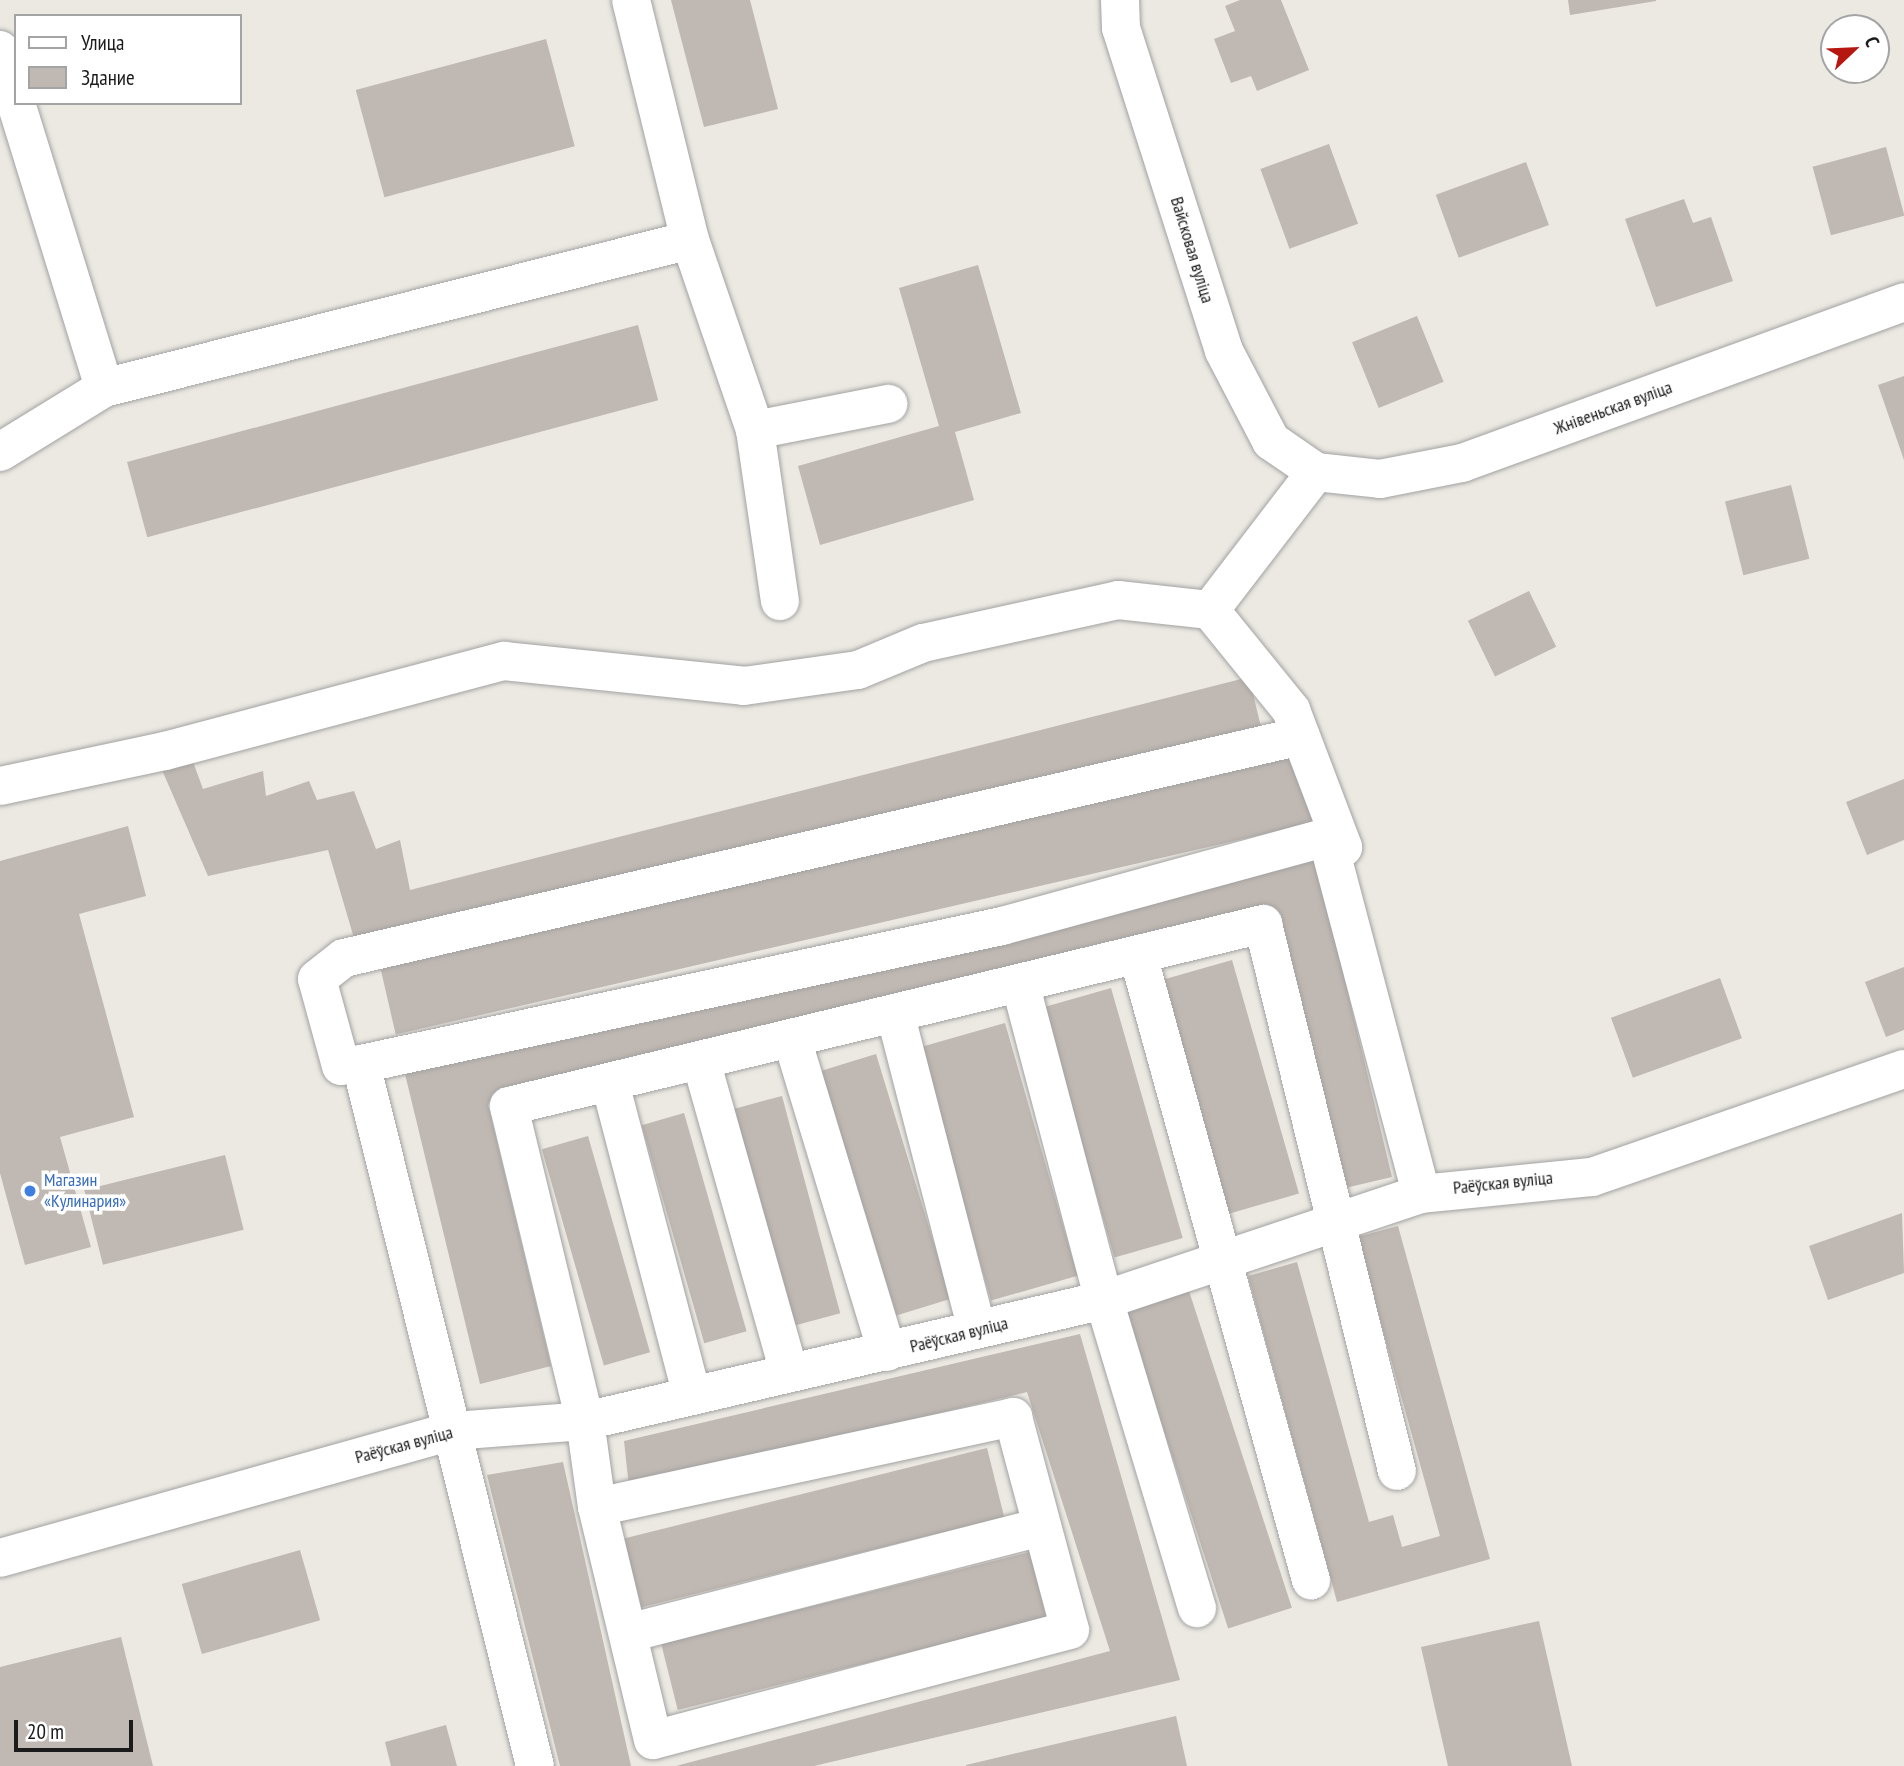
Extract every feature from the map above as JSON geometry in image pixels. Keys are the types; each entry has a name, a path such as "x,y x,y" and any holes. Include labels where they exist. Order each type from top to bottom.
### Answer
{"street":[{"path":"631,0 690,240 755,430 780,601"},
{"name":"Вайсковая вуліца","path":"1120,0 1121,28 1224,351 1270,441 1316,472"},
{"path":"0,50 14,96"},
{"path":"17,105 104,388"},
{"path":"0,452 104,388 690,240"},
{"name":"Жнівеньская вуліца","path":"1316,472 1380,479 1462,463 1904,302"},
{"path":"755,430 888,404"},
{"path":"1210,610 1316,472"},
{"path":"0,786 165,751 504,661 744,686 858,670 923,643 1118,600 1210,610 1291,710 1301,736 1343,847 1327,837 1002,926 363,1064 341,1066 317,979 344,958 1301,736"},
{"path":"1327,837 1421,1194"},
{"path":"597,1507 1013,1417 1070,1630 653,1740 632,1632 597,1507 585,1421 509,1106 1263,924 1331,1220 1397,1471"},
{"path":"1138,955 1311,1580"},
{"path":"1020,983 1104,1300 1197,1608"},
{"path":"895,1013 978,1329"},
{"path":"792,1038 887,1352"},
{"path":"701,1061 789,1372"},
{"path":"363,1064 535,1766"},
{"name":"Раёўская вуліца","path":"0,1558 453,1431 585,1421 691,1392 887,1352 1104,1300 1222,1262 1331,1220 1421,1194 1592,1177 1904,1069"},
{"path":"610,1083 691,1392"},
{"path":"632,1632 1041,1527"}],"building":[{"path":"671,0 750,0 778,109 704,127"},
{"path":"1240,0 1281,0 1309,70 1257,91 1251,76 1231,83 1214,39 1235,31 1225,6"},
{"path":"1568,0 1656,0 1656,1 1570,15"},
{"path":"546,39 575,146 384,197 356,90"},
{"path":"1329,144 1358,224 1289,249 1260,169"},
{"path":"1886,147 1904,216 1831,235 1813,167"},
{"path":"1526,162 1549,225 1459,258 1436,195"},
{"path":"1684,199 1693,223 1711,217 1733,281 1656,307 1625,219"},
{"path":"978,265 1021,413 955,432 974,500 820,545 798,466 939,426 899,288"},
{"path":"1417,316 1444,382 1379,408 1352,342"},
{"path":"638,325 658,400 147,537 127,462"},
{"path":"1904,376 1904,460 1878,385"},
{"path":"1791,485 1809,559 1743,575 1725,501"},
{"path":"1529,591 1556,647 1495,677 1468,621"},
{"path":"1249,677 1262,731 356,945 328,850 208,876 162,770 192,759 203,789 263,771 266,796 309,781 317,800 354,791 376,849 400,840 410,890"},
{"path":"1299,746 1317,822 396,1035 378,959"},
{"path":"1904,779 1904,840 1867,855 1846,802"},
{"path":"128,826 146,896 79,914 134,1117 60,1137 91,1247 25,1265 0,1173 0,861"},
{"path":"1315,855 1392,1177 1345,1188 1278,913 488,1104 551,1366 480,1384 405,1074"},
{"path":"1232,960 1299,1194 1229,1214 1162,980"},
{"path":"1904,967 1904,1030 1886,1037 1865,982"},
{"path":"1720,978 1742,1038 1633,1078 1611,1018"},
{"path":"1111,988 1183,1238 1114,1257 1043,1008"},
{"path":"1005,1023 1077,1276 991,1301 918,1048"},
{"path":"876,1054 951,1299 896,1315 821,1071"},
{"path":"782,1096 840,1313 792,1326 734,1109"},
{"path":"684,1113 747,1331 704,1343 642,1125"},
{"path":"588,1136 650,1352 604,1366 542,1149"},
{"path":"225,1155 244,1230 103,1265 84,1190"},
{"path":"1902,1213 1904,1273 1828,1300 1809,1246"},
{"path":"1398,1226 1490,1559 1337,1602 1248,1276 1297,1262 1369,1522 1393,1515 1402,1547 1440,1536 1357,1237"},
{"path":"1189,1291 1292,1608 1228,1628 1125,1312"},
{"path":"1080,1334 1180,1680 814,1766 676,1766 1110,1651 1027,1392 629,1487 624,1441"},
{"path":"987,1448 1004,1517 641,1607 624,1538"},
{"path":"563,1462 631,1766 560,1766 487,1475"},
{"path":"300,1550 320,1620 202,1654 182,1584"},
{"path":"1030,1552 1046,1618 678,1710 661,1644"},
{"path":"1539,1621 1572,1766 1448,1766 1421,1647"},
{"path":"121,1637 153,1766 0,1766 0,1667"},
{"path":"1176,1716 1187,1766 966,1766 966,1765"},
{"path":"446,1725 457,1766 391,1766 385,1742"}],"place":[{"name":"Магазин «Кулинария»","path":"30,1191"}]}
